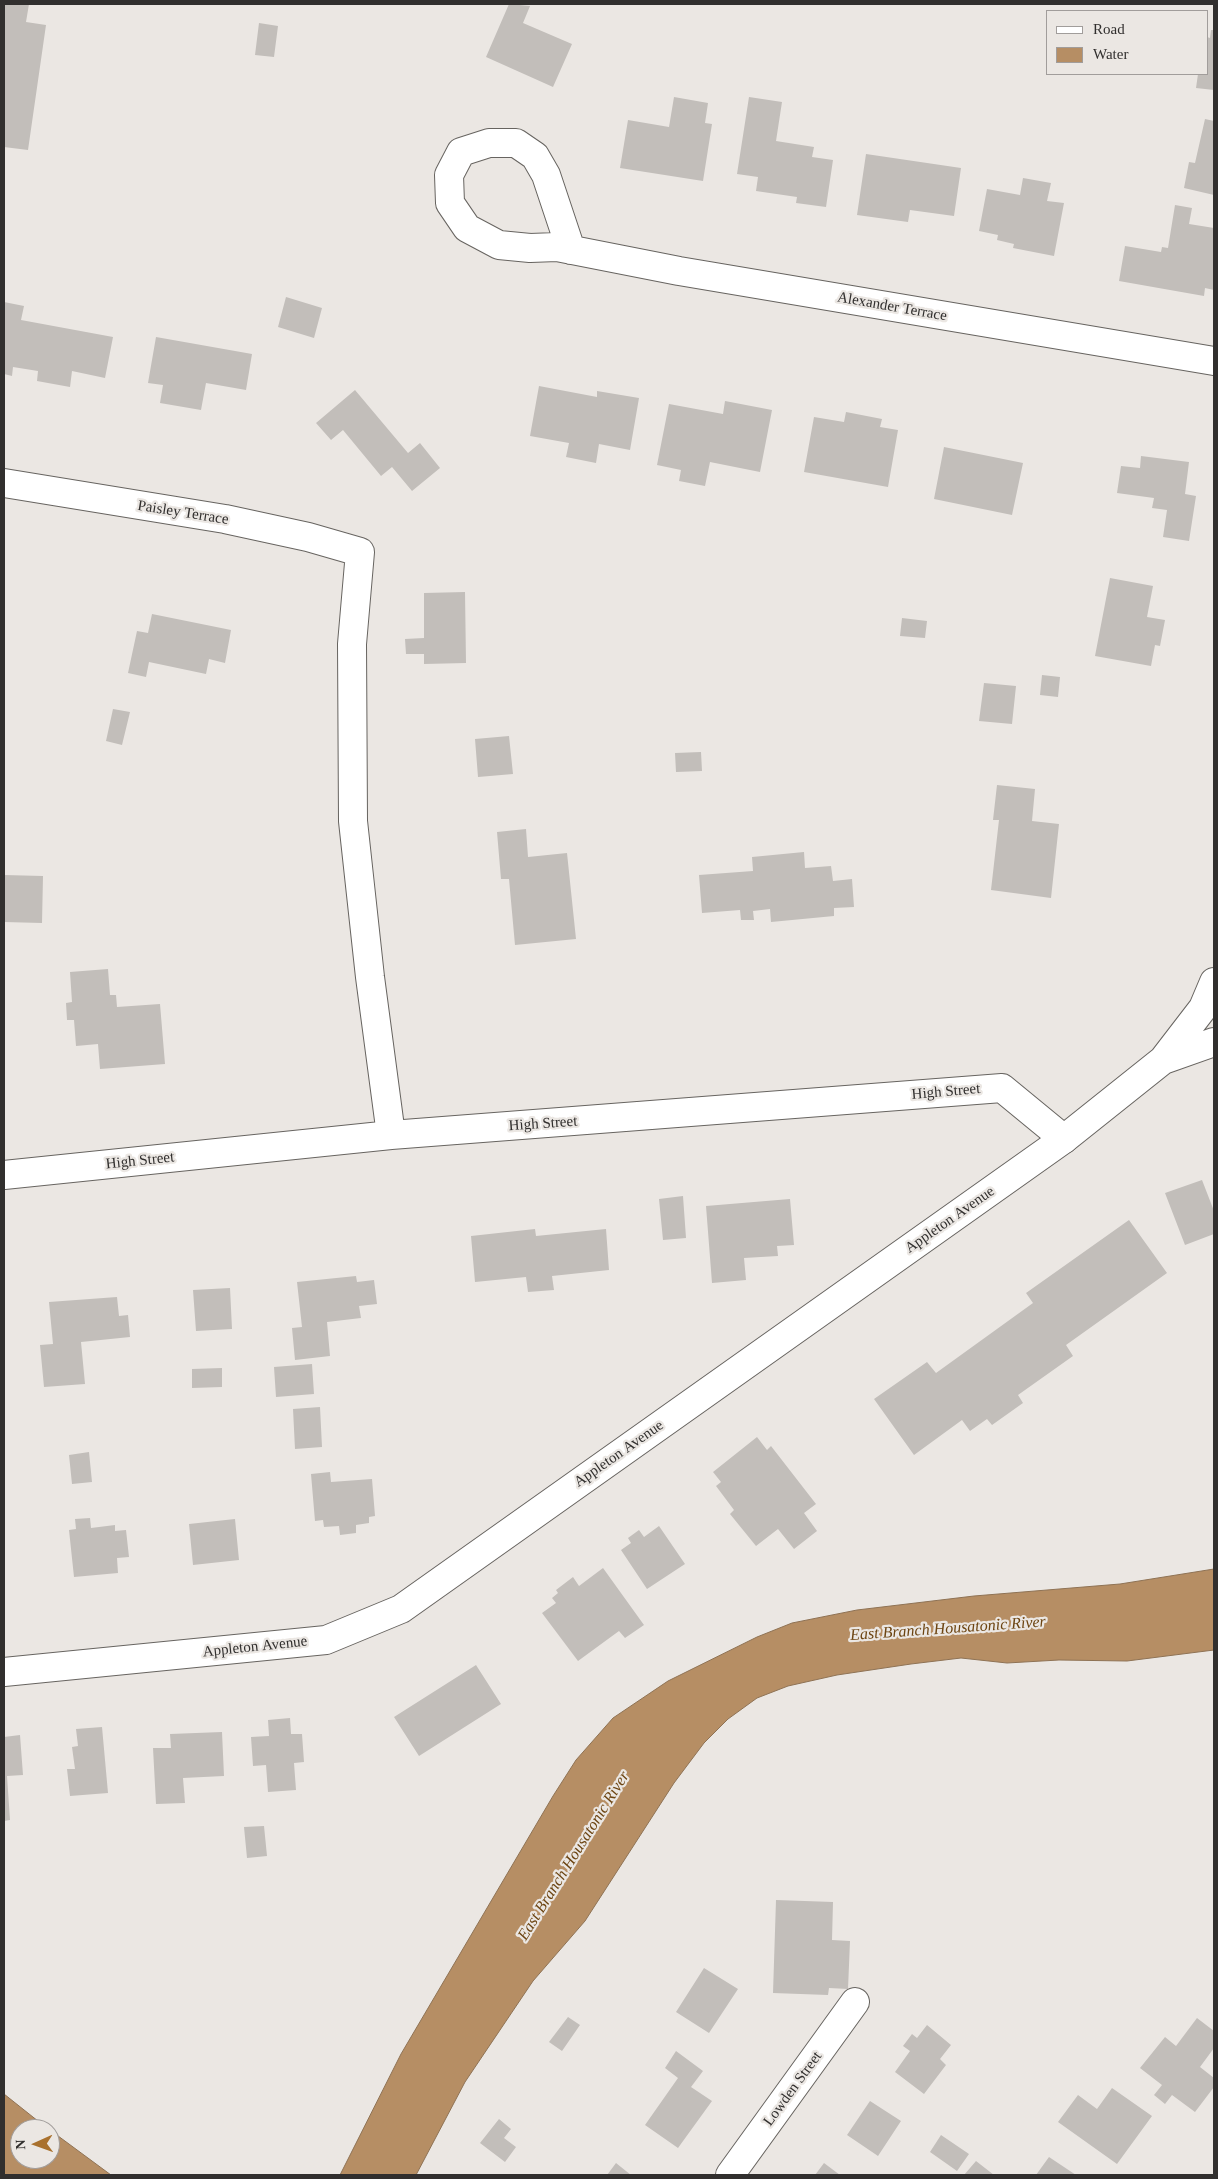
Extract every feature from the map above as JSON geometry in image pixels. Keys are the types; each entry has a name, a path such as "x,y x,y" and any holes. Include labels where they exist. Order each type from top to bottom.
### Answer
{"street":[{"name":"Alexander Terrace","path":"571,250 546,175 535,156 516,143 489,143 461,152 449,175 450,203 467,228 500,245 530,248 557,247 571,250 708,276 1214,361"},
{"name":"Paisley Terrace","path":"4,484 225,520 308,537 360,552 352,644 353,821 370,977 391,1135"},
{"path":"1163,1060 1203,1008 1214,982"},
{"path":"1163,1060 1214,1042"},
{"name":"Appleton Avenue","path":"4,1672 326,1640 401,1609 1064,1139 1163,1060"},
{"name":"High Street","path":"4,1175 391,1135 1002,1088 1064,1139"},
{"name":"Lowden Street","path":"730,2175 855,2002"}],"water":[{"name":"East Branch Housatonic River","path":"1214,1569 1214,1650 1127,1661 1059,1660 1007,1663 961,1658 837,1675 788,1686 757,1698 728,1719 704,1743 674,1783 585,1921 533,1981 465,2082 416,2175 340,2175 401,2054 553,1796 576,1760 613,1718 668,1681 757,1637 792,1623 857,1610 974,1596 1120,1584"},
{"path":"4,2094 35,2119 10,2119 10,2169 60,2169 60,2137 111,2175 4,2175"}],"building":[{"path":"4,4 29,4 26,22 46,25 28,150 4,147"},
{"path":"509,4 530,6 523,23 572,44 553,87 486,57"},
{"path":"259,23 278,26 274,57 255,55"},
{"path":"1211,30 1214,30 1214,90 1196,88 1198,75 1208,75 1208,37 1210,38"},
{"path":"674,97 708,103 705,123 712,124 703,181 620,168 628,120 669,127"},
{"path":"749,97 782,102 776,141 814,147 812,157 833,160 826,207 796,203 797,197 756,191 758,177 737,174"},
{"path":"1205,119 1214,121 1214,195 1184,188 1189,162 1195,163"},
{"path":"866,154 961,168 954,216 910,210 908,222 857,215"},
{"path":"1023,178 1051,183 1047,201 1064,203 1054,256 1013,248 1014,244 997,240 998,235 979,231 987,189 1020,195"},
{"path":"1175,205 1192,208 1189,224 1214,228 1214,290 1205,288 1204,296 1119,281 1125,246 1161,252 1162,247 1168,248"},
{"path":"286,297 322,308 314,338 278,327"},
{"path":"4,302 24,306 21,320 113,337 105,378 72,371 70,387 37,381 38,371 13,367 12,376 4,374"},
{"path":"156,337 252,354 246,390 206,383 201,410 160,403 163,385 148,383"},
{"path":"539,386 597,397 597,391 639,398 630,450 599,444 596,463 566,457 569,443 530,436"},
{"path":"355,390 408,453 420,443 440,468 412,491 392,467 381,476 343,430 331,440 316,423"},
{"path":"725,401 772,410 760,472 710,462 705,486 679,481 681,470 657,465 669,404 723,414"},
{"path":"846,412 882,419 880,427 898,430 888,487 804,472 814,417 844,422"},
{"path":"944,447 1023,463 1012,515 934,499"},
{"path":"1141,456 1189,462 1185,494 1196,496 1189,541 1163,537 1167,510 1152,508 1154,498 1117,493 1121,466 1140,468"},
{"path":"1110,578 1153,586 1147,617 1165,620 1160,646 1155,645 1151,666 1095,656"},
{"path":"465,592 466,663 424,664 424,654 406,654 405,639 424,638 424,593"},
{"path":"152,614 231,630 225,663 209,659 206,674 149,662 146,677 128,673 137,631 148,633"},
{"path":"902,618 927,621 925,638 900,636"},
{"path":"1042,675 1060,677 1058,697 1040,695"},
{"path":"984,683 1016,686 1012,724 979,721"},
{"path":"113,709 130,712 122,745 106,741"},
{"path":"509,736 513,774 478,777 475,739"},
{"path":"701,752 702,771 676,772 675,753"},
{"path":"997,785 1035,789 1032,821 1059,824 1051,898 991,890 999,820 993,820"},
{"path":"526,829 528,857 567,853 576,939 515,945 509,879 501,879 497,832"},
{"path":"804,852 805,868 831,866 833,881 852,879 854,907 834,908 834,916 771,922 770,909 753,911 754,920 741,920 740,910 702,913 699,875 753,871 752,857"},
{"path":"4,875 43,876 42,923 4,922"},
{"path":"108,969 110,995 116,995 117,1007 160,1004 165,1064 100,1069 98,1044 76,1046 74,1020 67,1020 66,1003 72,1002 70,972"},
{"path":"1202,1180 1214,1211 1214,1234 1185,1245 1165,1193"},
{"path":"683,1196 686,1238 663,1240 659,1199"},
{"path":"790,1199 794,1245 777,1246 778,1256 744,1258 746,1280 712,1283 706,1206"},
{"path":"1129,1220 1167,1273 1066,1345 1073,1356 1018,1395 1023,1403 992,1425 987,1419 970,1431 962,1420 914,1455 874,1399 927,1362 936,1373 1033,1303 1026,1293"},
{"path":"535,1229 536,1236 606,1229 609,1270 552,1276 554,1290 528,1292 526,1277 475,1282 471,1236"},
{"path":"356,1276 357,1282 374,1280 377,1304 359,1306 361,1318 327,1322 330,1356 295,1360 292,1328 302,1327 297,1282"},
{"path":"230,1288 232,1329 196,1331 193,1290"},
{"path":"117,1297 119,1316 128,1315 130,1337 81,1342 85,1384 44,1387 40,1345 53,1344 49,1302"},
{"path":"312,1364 314,1394 276,1397 274,1367"},
{"path":"222,1368 222,1387 192,1388 192,1369"},
{"path":"320,1407 322,1447 295,1449 293,1409"},
{"path":"757,1437 767,1450 771,1446 816,1504 804,1513 817,1531 794,1549 778,1529 756,1546 730,1514 734,1510 716,1486 721,1482 713,1472"},
{"path":"89,1452 92,1482 72,1484 69,1455"},
{"path":"330,1472 331,1482 372,1479 375,1516 369,1517 369,1523 356,1525 356,1533 340,1535 339,1526 324,1527 323,1520 315,1521 311,1474"},
{"path":"90,1518 91,1528 115,1525 115,1531 126,1530 129,1557 117,1558 118,1573 74,1577 69,1530 76,1529 75,1519"},
{"path":"235,1519 239,1560 193,1565 189,1524"},
{"path":"659,1526 685,1564 647,1589 621,1550 631,1543 628,1538 639,1530 644,1537"},
{"path":"603,1568 644,1625 625,1638 619,1631 578,1661 542,1613 556,1603 552,1598 558,1593 556,1590 573,1577 579,1586"},
{"path":"476,1665 501,1704 419,1756 394,1717"},
{"path":"290,1718 291,1734 302,1734 304,1762 294,1763 296,1790 268,1792 266,1765 253,1766 251,1737 269,1736 268,1720"},
{"path":"102,1727 108,1793 70,1796 67,1769 75,1769 72,1747 78,1746 76,1729"},
{"path":"222,1732 224,1776 183,1778 185,1803 156,1804 153,1748 171,1748 170,1734"},
{"path":"20,1735 23,1775 7,1776 10,1820 4,1821 4,1737"},
{"path":"264,1826 267,1856 247,1858 244,1827"},
{"path":"776,1900 833,1902 832,1940 850,1941 848,1989 829,1988 828,1995 773,1993"},
{"path":"704,1968 738,1989 709,2033 676,2012"},
{"path":"568,2017 580,2025 562,2051 549,2042"},
{"path":"1197,2018 1214,2031 1214,2048 1200,2067 1214,2078 1214,2087 1195,2112 1172,2095 1165,2104 1154,2095 1162,2085 1140,2068 1165,2037 1176,2046"},
{"path":"927,2025 951,2045 940,2059 946,2065 924,2094 895,2072 910,2051 903,2046 912,2034 917,2038"},
{"path":"676,2051 703,2071 691,2087 712,2101 678,2148 645,2125 678,2078 665,2068"},
{"path":"1112,2088 1152,2116 1117,2164 1058,2122 1078,2095 1097,2109"},
{"path":"870,2101 901,2121 878,2156 847,2135"},
{"path":"499,2119 511,2129 504,2138 516,2147 505,2162 480,2143"},
{"path":"941,2135 969,2154 957,2171 930,2152"},
{"path":"1049,2157 1076,2175 1036,2175"},
{"path":"976,2161 994,2175 964,2175"},
{"path":"616,2163 631,2175 607,2175"},
{"path":"824,2163 840,2175 815,2175"}]}
